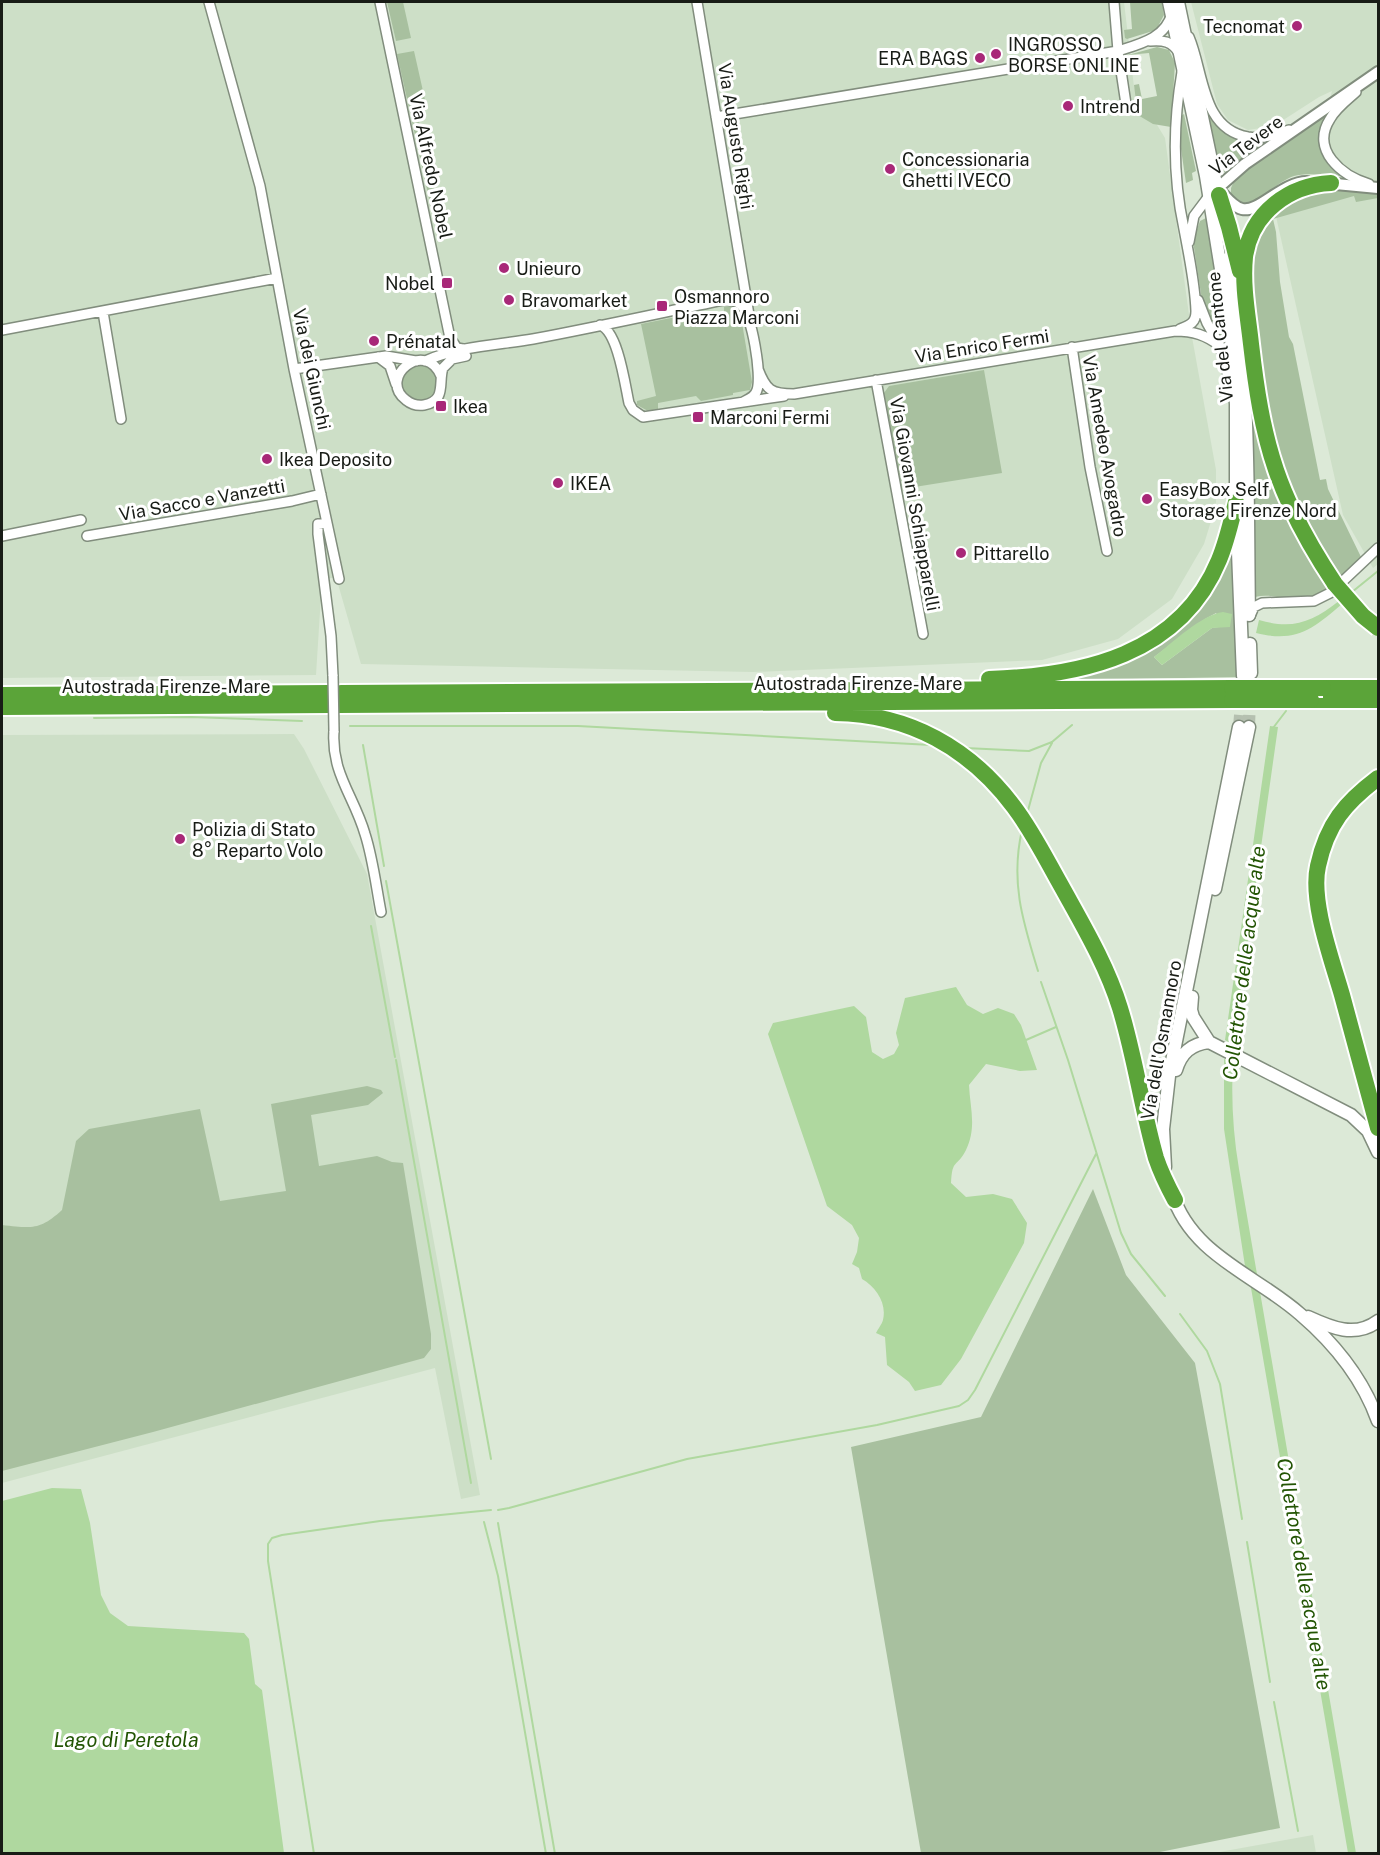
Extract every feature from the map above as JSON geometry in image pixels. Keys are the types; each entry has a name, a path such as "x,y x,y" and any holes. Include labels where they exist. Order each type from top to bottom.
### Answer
{"highway":[{"path":"1331,183 1313,185 1289,194 1271,207 1260,220 1252,234 1246,254 1246,298 1256,387 1265,433 1276,469 1299,525 1336,586 1363,616 1378,628"},
{"path":"1215,193 1229,227 1246,298"},
{"path":"840,690 1046,675 1086,668 1136,649 1170,627 1198,595 1219,560 1236,502"},
{"name":"Autostrada Firenze-Mare","path":"2,695 627,704 1239,684"},
{"name":"Autostrada Firenze-Mare","path":"2,706 1239,684 1378,700"},
{"name":"Autostrada Firenze-Mare","path":"1317,694 1378,688"},
{"path":"627,704 677,708 859,714 907,725 931,735 982,769 1002,792 1032,836 1098,954 1120,1009 1157,1160 1175,1200"},
{"path":"1378,778 1354,796 1334,820 1317,868 1316,895 1327,944 1378,1128"}],"main road":[{"name":"Via del Cantone","path":"1173,4 1182,22 1236,294 1243,361 1249,619 1239,684"},
{"name":"Via del Cantone","path":"1173,4 1206,176 1215,193 1230,325 1236,404 1239,684"},
{"name":"Via dell'Osmannoro","path":"1209,1042 1193,1017 1191,1001 1244,727 1169,1076 1163,1129 1166,1170 1175,1200 1201,1241 1230,1266 1299,1313 1348,1365 1361,1384 1378,1421"},
{"path":"1167,1103 1183,1054 1197,1045 1209,1042 1351,1115 1368,1131 1378,1152"},
{"path":"1299,1313 1332,1329 1341,1330 1364,1329 1378,1321"}],"street":[{"name":"Via dei Giunchi","path":"210,2 260,186 294,369 306,414 339,579"},
{"name":"Via Alfredo Nobel","path":"380,2 450,338"},
{"name":"Via Augusto Righi","path":"697,2 750,320"},
{"path":"1114,2 1126,104"},
{"path":"1144,42 1165,28 1172,13 1173,4"},
{"name":"Via Tevere","path":"1182,22 1195,51 1210,109 1223,126 1238,135 1257,138 1282,133 1304,122"},
{"path":"716,117 1118,51 1144,42 1160,40 1176,48 1183,63"},
{"name":"Via del Cantone","path":"1174,331 1194,322 1196,311 1195,291 1183,227 1175,153 1183,63"},
{"name":"Via Tevere","path":"1215,193 1245,164 1378,73"},
{"name":"Via Tevere","path":"1378,73 1334,113 1327,123 1324,134 1326,151 1336,167 1354,179 1378,188"},
{"path":"1215,193 1236,206 1246,209 1256,207 1287,186 1300,182 1378,188"},
{"name":"Via del Cantone","path":"1188,247 1194,216 1215,193"},
{"path":"399,390 398,381 406,365 465,350 533,339 723,300 738,293 742,275"},
{"path":"2,330 277,278"},
{"name":"Via del Cantone","path":"1195,291 1207,323 1220,346 1236,404"},
{"path":"723,300 740,304 750,320 758,369 757,390 752,397 743,402"},
{"path":"103,312 121,419"},
{"path":"615,344 617,329 630,319"},
{"path":"600,325 607,329 615,344 629,403 640,416 651,417 794,394"},
{"name":"Via Enrico Fermi","path":"758,369 765,384 772,391 794,394 1174,331 1204,335 1220,346"},
{"path":"436,356 444,349 450,338 457,348 465,350"},
{"path":"378,357 392,370 399,390 408,402 424,405 440,393 443,368 452,360 533,339"},
{"name":"Via Amedeo Avogadro","path":"1072,348 1090,467 1107,551"},
{"path":"294,369 390,355 421,361 436,367 441,376"},
{"name":"Via Giovanni Schiapparelli","path":"876,380 923,634"},
{"name":"Via Sacco e Vanzetti","path":"87,536 321,494"},
{"path":"2,536 81,520"},
{"path":"327,523 318,524 318,534 332,636 333,749 337,768 365,832 381,912"},
{"path":"1249,619 1254,607 1262,603 1314,601 1336,586 1378,548"}],"shaded area":[{"path":"2,2 1124,2 1134,87 1165,138 1192,337 1216,470 1216,505 1204,544 1172,599 1118,639 1042,660 753,672 361,664 336,577 322,580 316,675 2,678"},
{"path":"387,2 403,2 411,38 396,41"},
{"path":"1130,2 1162,2 1164,15 1156,30 1125,38 1124,30 1132,29"},
{"path":"1191,2 1378,2 1378,564 1373,568 1343,515 1275,212 1332,199 1318,145 1332,91 1274,126 1248,130 1228,120 1217,104"},
{"path":"1157,47 1169,50 1175,63 1171,127 1153,124 1131,111 1136,101 1134,85 1139,84 1142,99 1157,96 1149,53 1128,55"},
{"path":"414,51 425,100 415,103 438,206 431,207 397,54"},
{"path":"1336,106 1325,120 1330,164 1342,176 1311,174 1294,176 1257,200 1241,205 1231,197 1231,188 1235,179"},
{"path":"1209,112 1220,128 1267,142 1220,175 1207,113"},
{"path":"1184,114 1196,171 1192,173 1193,180 1186,183 1181,149 1181,116"},
{"path":"1322,187 1378,194 1378,198 1356,202 1354,196 1273,219 1289,337 1293,344 1320,480 1326,479 1328,489 1361,557 1339,579 1306,528 1267,423 1249,271 1262,225 1279,205"},
{"path":"1206,218 1221,298 1225,338 1222,339 1203,307 1193,241 1200,221"},
{"path":"730,306 740,311 752,382 750,390 701,401 696,396 658,403 658,409 648,411 637,405 637,401 656,396 641,324 676,317 684,320 724,312 724,307"},
{"path":"420,365 433,370 438,383 433,396 420,401 407,396 402,383 407,370"},
{"path":"984,370 1002,473 902,489 884,393 889,386"},
{"path":"1253,412 1330,588 1318,597 1302,600 1270,596 1255,597 1251,413"},
{"path":"1233,542 1237,677 1078,680 1079,676 1145,649","holes":["1216,613 1225,626 1212,628 1162,665 1154,657"]},
{"path":"294,734 304,749 367,874 480,1495 461,1499 435,1368 2,1483 2,735"},
{"path":"367,1086 381,1090 383,1093 368,1105 311,1115 319,1166 377,1156 392,1162 403,1163 431,1334 431,1349 424,1358 2,1471 2,1225 20,1227 41,1225 62,1210 76,1141 89,1129 200,1109 220,1201 286,1191 271,1104"},
{"path":"1093,1189 1126,1275 1195,1363 1280,1828 1155,1853 921,1853 851,1447 981,1417"},
{"path":"1313,1835 1316,1853 1214,1853"}],"water":[{"path":"1339,601 1342,604 1303,632 1282,636 1256,633 1259,620 1282,624 1302,622 1320,614"},
{"path":"1223,612 1232,614 1230,627 1212,628 1162,665 1154,657 1205,618"},
{"name":"Collettore delle acque alte","path":"1270,726 1278,727 1233,1045 1225,1040"},
{"path":"956,987 967,1005 983,1014 998,1008 1014,1014 1021,1025 1037,1070 1020,1071 986,1064 969,1085 971,1133 963,1156 954,1166 951,1183 966,1197 993,1194 1012,1199 1027,1223 1024,1243 961,1359 941,1385 915,1391 909,1382 887,1365 885,1337 876,1333 883,1320 882,1302 872,1286 862,1279 859,1268 852,1264 859,1238 852,1225 827,1206 768,1034 773,1023 854,1006 866,1017 872,1052 883,1059 894,1054 899,1045 896,1033 905,998"},
{"name":"Collettore delle acque alte","path":"1224,1059 1233,1062 1233,1116 1237,1156 1356,1853 1348,1853 1251,1288 1245,1266 1224,1129"},
{"name":"Lago di Peretola","path":"52,1488 81,1489 90,1523 101,1595 110,1613 128,1626 244,1633 249,1639 255,1684 262,1690 284,1853 2,1853 2,1501"}],"waterway":[{"path":"1352,592 1378,571"},
{"path":"1273,728 1286,711"},
{"path":"94,718 191,717 302,721"},
{"path":"965,748 1029,751 1052,742 1072,725"},
{"path":"350,726 578,726 931,745"},
{"path":"1027,814 1041,763 1052,743"},
{"path":"363,745 384,866"},
{"path":"1022,830 1017,867 1018,885 1023,919 1038,971"},
{"path":"386,881 491,1459"},
{"path":"371,926 395,1057"},
{"path":"1041,982 1068,1060 1121,1233 1131,1254 1165,1296"},
{"path":"1026,1040 1056,1027"},
{"path":"396,1060 471,1483"},
{"path":"498,1510 687,1459 877,1425 959,1406 968,1400 975,1390 1096,1154"},
{"path":"1180,1314 1207,1351 1220,1384 1242,1519"},
{"path":"314,1854 268,1561 268,1544 272,1538 282,1535 380,1521 491,1510"},
{"path":"484,1522 498,1576 546,1854"},
{"path":"498,1523 555,1854"},
{"path":"1247,1542 1270,1682"},
{"path":"1274,1702 1298,1831"}],"tunnel":[{"path":"1249,727 1251,673"},
{"path":"1239,727 1242,692"}],"place":[{"name":"Tecnomat","path":"1297,26"},
{"name":"INGROSSO BORSE ONLINE","path":"996,54"},
{"name":"ERA BAGS","path":"980,58"},
{"name":"Intrend","path":"1068,106"},
{"name":"Concessionaria Ghetti IVECO","path":"890,169"},
{"name":"Unieuro","path":"504,268"},
{"name":"Nobel","path":"447,283"},
{"name":"Bravomarket","path":"509,300"},
{"name":"Osmannoro Piazza Marconi","path":"662,306"},
{"name":"Prénatal","path":"374,341"},
{"name":"Ikea","path":"441,406"},
{"name":"Marconi Fermi","path":"698,417"},
{"name":"Ikea Deposito","path":"267,459"},
{"name":"IKEA","path":"558,483"},
{"name":"EasyBox Self Storage Firenze Nord","path":"1147,499"},
{"name":"Pittarello","path":"961,553"},
{"name":"Polizia di Stato 8° Reparto Volo","path":"180,839"}]}
